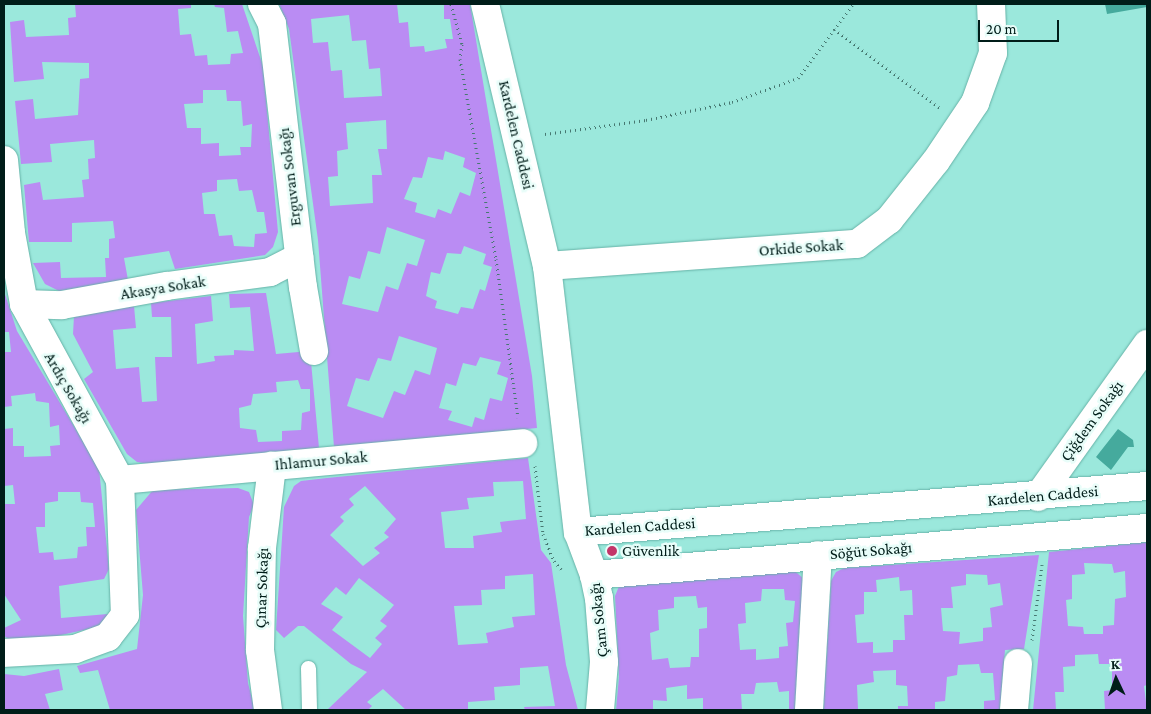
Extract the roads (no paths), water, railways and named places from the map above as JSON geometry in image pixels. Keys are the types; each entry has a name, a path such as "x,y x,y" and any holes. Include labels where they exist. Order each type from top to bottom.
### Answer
{"street":[{"name":"Erguvan Sokağı","path":"262,4 272,24 299,256 314,351"},
{"name":"Kardelen Caddesi","path":"486,4 547,266 578,532 1038,497 1147,486"},
{"name":"Orkide Sokak","path":"547,266 857,244 889,220 936,161 975,103 994,53 991,4"},
{"name":"Ardıç Sokağı","path":"4,160 11,233 24,304 120,480 125,615 108,637 75,649 4,653"},
{"name":"Akasya Sokak","path":"24,304 62,305 166,286 270,272 299,256"},
{"name":"Çiğdem Sokağı","path":"1038,497 1147,344"},
{"name":"Ihlamur Sokak","path":"120,480 522,442"},
{"name":"Çınar Sokağı","path":"268,710 261,632 262,548 272,466"},
{"name":"Söğüt Sokağı","path":"594,575 1147,528"},
{"name":"Çam Sokağı","path":"578,532 594,575 604,662 600,710"},
{"path":"809,710 818,556"},
{"path":"1014,710 1018,663"}],"lane":[{"path":"308,668 309,710"}],"place":[{"name":"Güvenlik","path":"612,551"}]}
